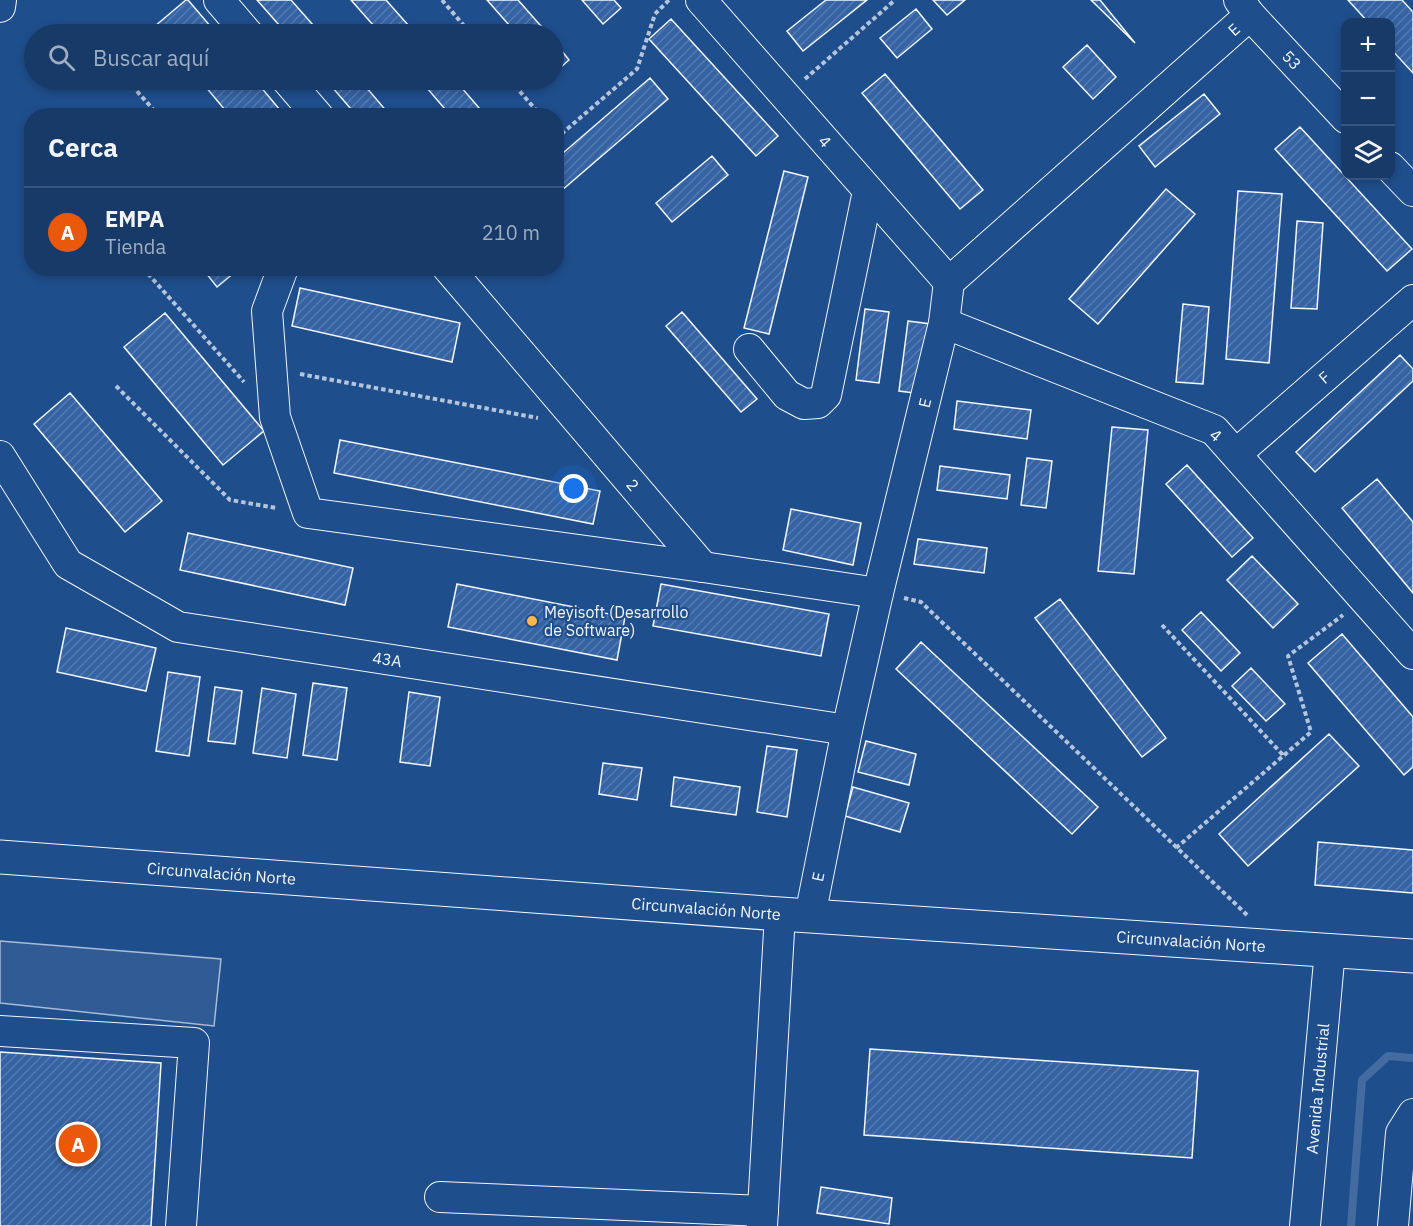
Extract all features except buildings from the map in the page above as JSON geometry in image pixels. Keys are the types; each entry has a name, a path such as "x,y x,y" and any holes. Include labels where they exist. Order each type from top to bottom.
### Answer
{"main road":[{"name":"Circunvalación Norte","path":"0,857 795,915 1413,956"}],"street":[{"path":"0,7 1,0"},
{"path":"219,0 239,24"},
{"name":"4","path":"701,0 949,282"},
{"name":"53","path":"1245,8 1341,113"},
{"name":"E","path":"763,1219 795,915 847,730 944,323 949,282 1245,8"},
{"path":"296,90 311,108"},
{"path":"1395,171 1413,191"},
{"path":"749,349 787,395 804,404 818,404 826,395 868,190"},
{"path":"280,276 267,311 274,417 308,513 703,567 878,594"},
{"name":"2","path":"455,276 703,567"},
{"name":"F","path":"1236,454 1413,300"},
{"name":"4","path":"944,323 1214,430 1413,654"},
{"name":"43A","path":"0,456 68,564 178,627 847,730"},
{"name":"Avenida Industrial","path":"1305,1226 1330,950"},
{"path":"0,1031 194,1043 181,1226"},
{"path":"1393,1226 1401,1133 1413,1114"},
{"path":"440,1197 763,1219"}],"path":[{"path":"442,0 462,24"},
{"path":"564,132 637,69 655,14 669,0"},
{"path":"786,96 895,0"},
{"path":"136,90 152,108"},
{"path":"519,90 534,108"},
{"path":"150,276 274,417"},
{"path":"271,368 583,426"},
{"path":"116,386 230,500 308,513"},
{"path":"878,594 921,602 1280,947"},
{"path":"1176,848 1311,732 1287,656 1364,599"},
{"path":"1162,625 1283,755"}],"shaded area":[{"path":"0,941 221,959 214,1026 0,1003"}],"waterway":[{"path":"1351,1226 1362,1080 1388,1056 1413,1058"}],"place":[{"name":"Meyisoft (Desarrollo de Software)","path":"532,621"},
{"name":"EMPA","path":"78,1144"}]}
